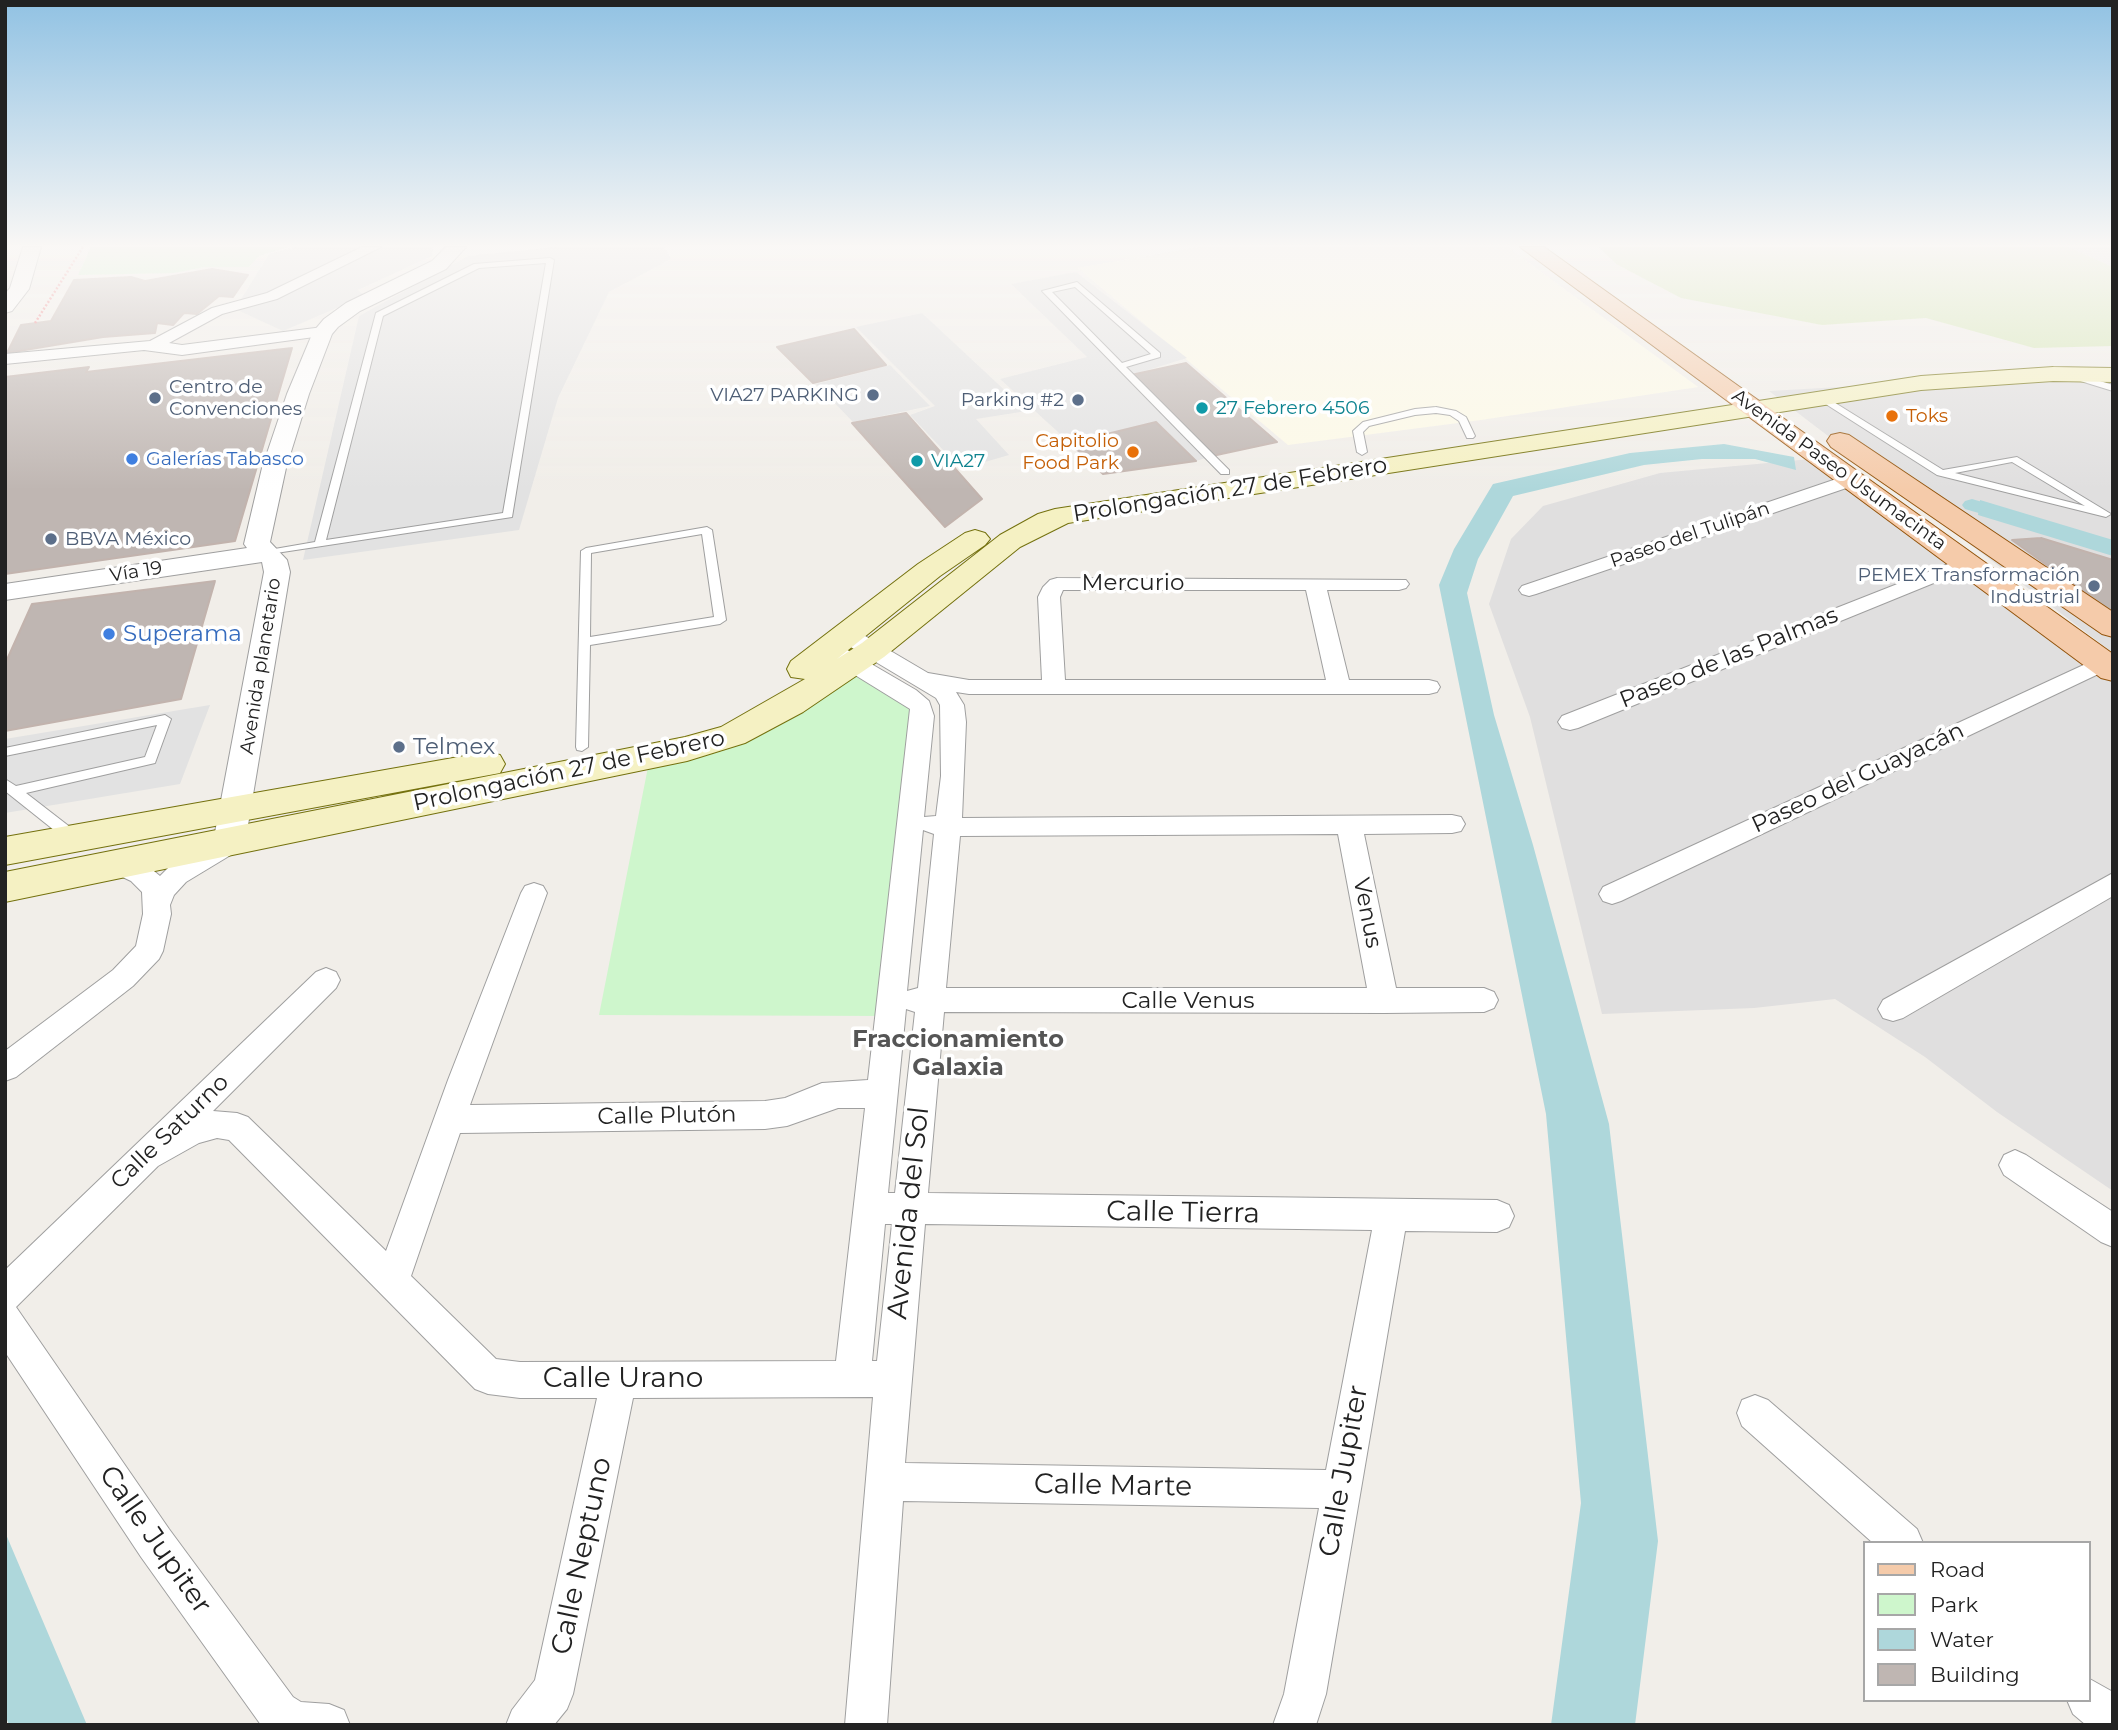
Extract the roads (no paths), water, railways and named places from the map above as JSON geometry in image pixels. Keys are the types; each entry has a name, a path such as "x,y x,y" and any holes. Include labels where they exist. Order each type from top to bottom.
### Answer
{"main road":[{"name":"Avenida Paseo Usumacinta","path":"1655,328 2113,627"},
{"path":"1679,328 1701,343"},
{"name":"Prolongación 27 de Febrero","path":"5,851 700,724 850,649 1033,527 1065,515 1903,371 2037,361 2113,362"},
{"name":"Prolongación 27 de Febrero","path":"5,887 709,743 766,720 850,649 929,570 1020,513 1058,499 1087,492 1470,436 1762,397 1824,399 1921,383 2068,374 2113,375"},
{"name":"Avenida Paseo Usumacinta","path":"1762,397 1851,480 2108,666"}],"street":[{"path":"154,345 186,328"},
{"name":"Avenida planetario","path":"229,842 277,572 274,560 262,550 274,468 298,394 324,332 328,328"},
{"path":"5,359 154,345 182,350 324,332"},
{"name":"Paseo del Tulipán","path":"1529,590 1851,480"},
{"name":"Vía 19","path":"5,583 262,550"},
{"name":"Vía 19","path":"5,592 262,550"},
{"name":"Paseo de las Palmas","path":"1570,722 1966,563"},
{"name":"Mercurio","path":"1054,686 1049,597 1052,588 1057,584 1399,584"},
{"path":"1314,584 1339,687"},
{"path":"850,649 938,690 1054,686 1429,687"},
{"name":"Paseo del Guayacán","path":"1612,894 2108,666"},
{"name":"Avenida del Sol","path":"852,1378 921,706 938,690 952,705 953,776 893,1380 866,1725"},
{"path":"911,820 948,827 1452,824"},
{"name":"Venus","path":"1349,825 1384,1001"},
{"path":"5,1068 123,978 146,956 152,944 158,902 163,890 177,875 229,842"},
{"path":"119,864 140,874 152,885 158,902"},
{"path":"1893,1009 2113,883"},
{"path":"392,1281 534,893"},
{"name":"Calle Saturno","path":"8,1299 142,1158 326,980"},
{"name":"Calle Venus","path":"892,998 931,1001 1483,1000"},
{"name":"Calle Plutón","path":"450,1119 765,1115 787,1112 822,1097 838,1094 881,1094"},
{"name":"Calle Urano","path":"142,1158 192,1130 216,1124 237,1127 488,1376 508,1380 893,1380"},
{"path":"2015,1165 2113,1231"},
{"name":"Calle Tierra","path":"868,1208 1497,1216"},
{"name":"Calle Jupiter","path":"1294,1725 1305,1694 1391,1216"},
{"name":"Calle Jupiter","path":"8,1299 155,1543 278,1712 296,1723 329,1725"},
{"name":"Calle Neptuno","path":"527,1725 552,1694 556,1680 619,1379"},
{"path":"1755,1413 1901,1541"},
{"name":"Calle Marte","path":"887,1482 1340,1489"},
{"path":"2090,1701 2113,1719"}],"lane":[{"path":"320,543 376,328"},
{"path":"262,550 508,515 539,328"},
{"path":"1082,328 1225,472"},
{"path":"1120,366 1157,355 1126,328"},
{"path":"2068,374 2113,388"},
{"path":"1824,399 1941,473 2106,514 2014,459 1941,473"},
{"path":"582,747 584,642 586,551 707,530 720,620 584,642"},
{"path":"5,752 166,719 150,760 10,788"},
{"path":"10,788 74,838"}],"water":[{"path":"1724,444 1794,457 1796,470 1755,459 1702,459 1644,465 1513,496 1478,559 1467,593 1494,715 1533,845 1609,1124 1658,1541 1635,1725 1551,1725 1581,1503 1546,1114 1439,585 1454,549 1493,484 1630,453"},
{"path":"1980,500 2113,540 2113,556 1978,515"},
{"path":"5,1532 87,1725 9,1725 5,1715"}],"waterway":[{"path":"1972,505 2016,518"}],"place":[{"name":"VIA27 PARKING","path":"873,395"},
{"name":"Centro de Convenciones","path":"155,398"},
{"name":"Parking #2","path":"1078,400"},
{"name":"27 Febrero 4506","path":"1202,408"},
{"name":"Toks","path":"1892,416"},
{"name":"Capitolio Food Park","path":"1133,452"},
{"name":"Galerías Tabasco","path":"132,459"},
{"name":"VIA27","path":"917,461"},
{"name":"BBVA México","path":"51,539"},
{"name":"PEMEX Transformación Industrial","path":"2094,586"},
{"name":"Superama","path":"109,634"},
{"name":"Telmex","path":"399,747"}],"district":[{"name":"Fraccionamiento Galaxia","path":"958,1054"}]}
